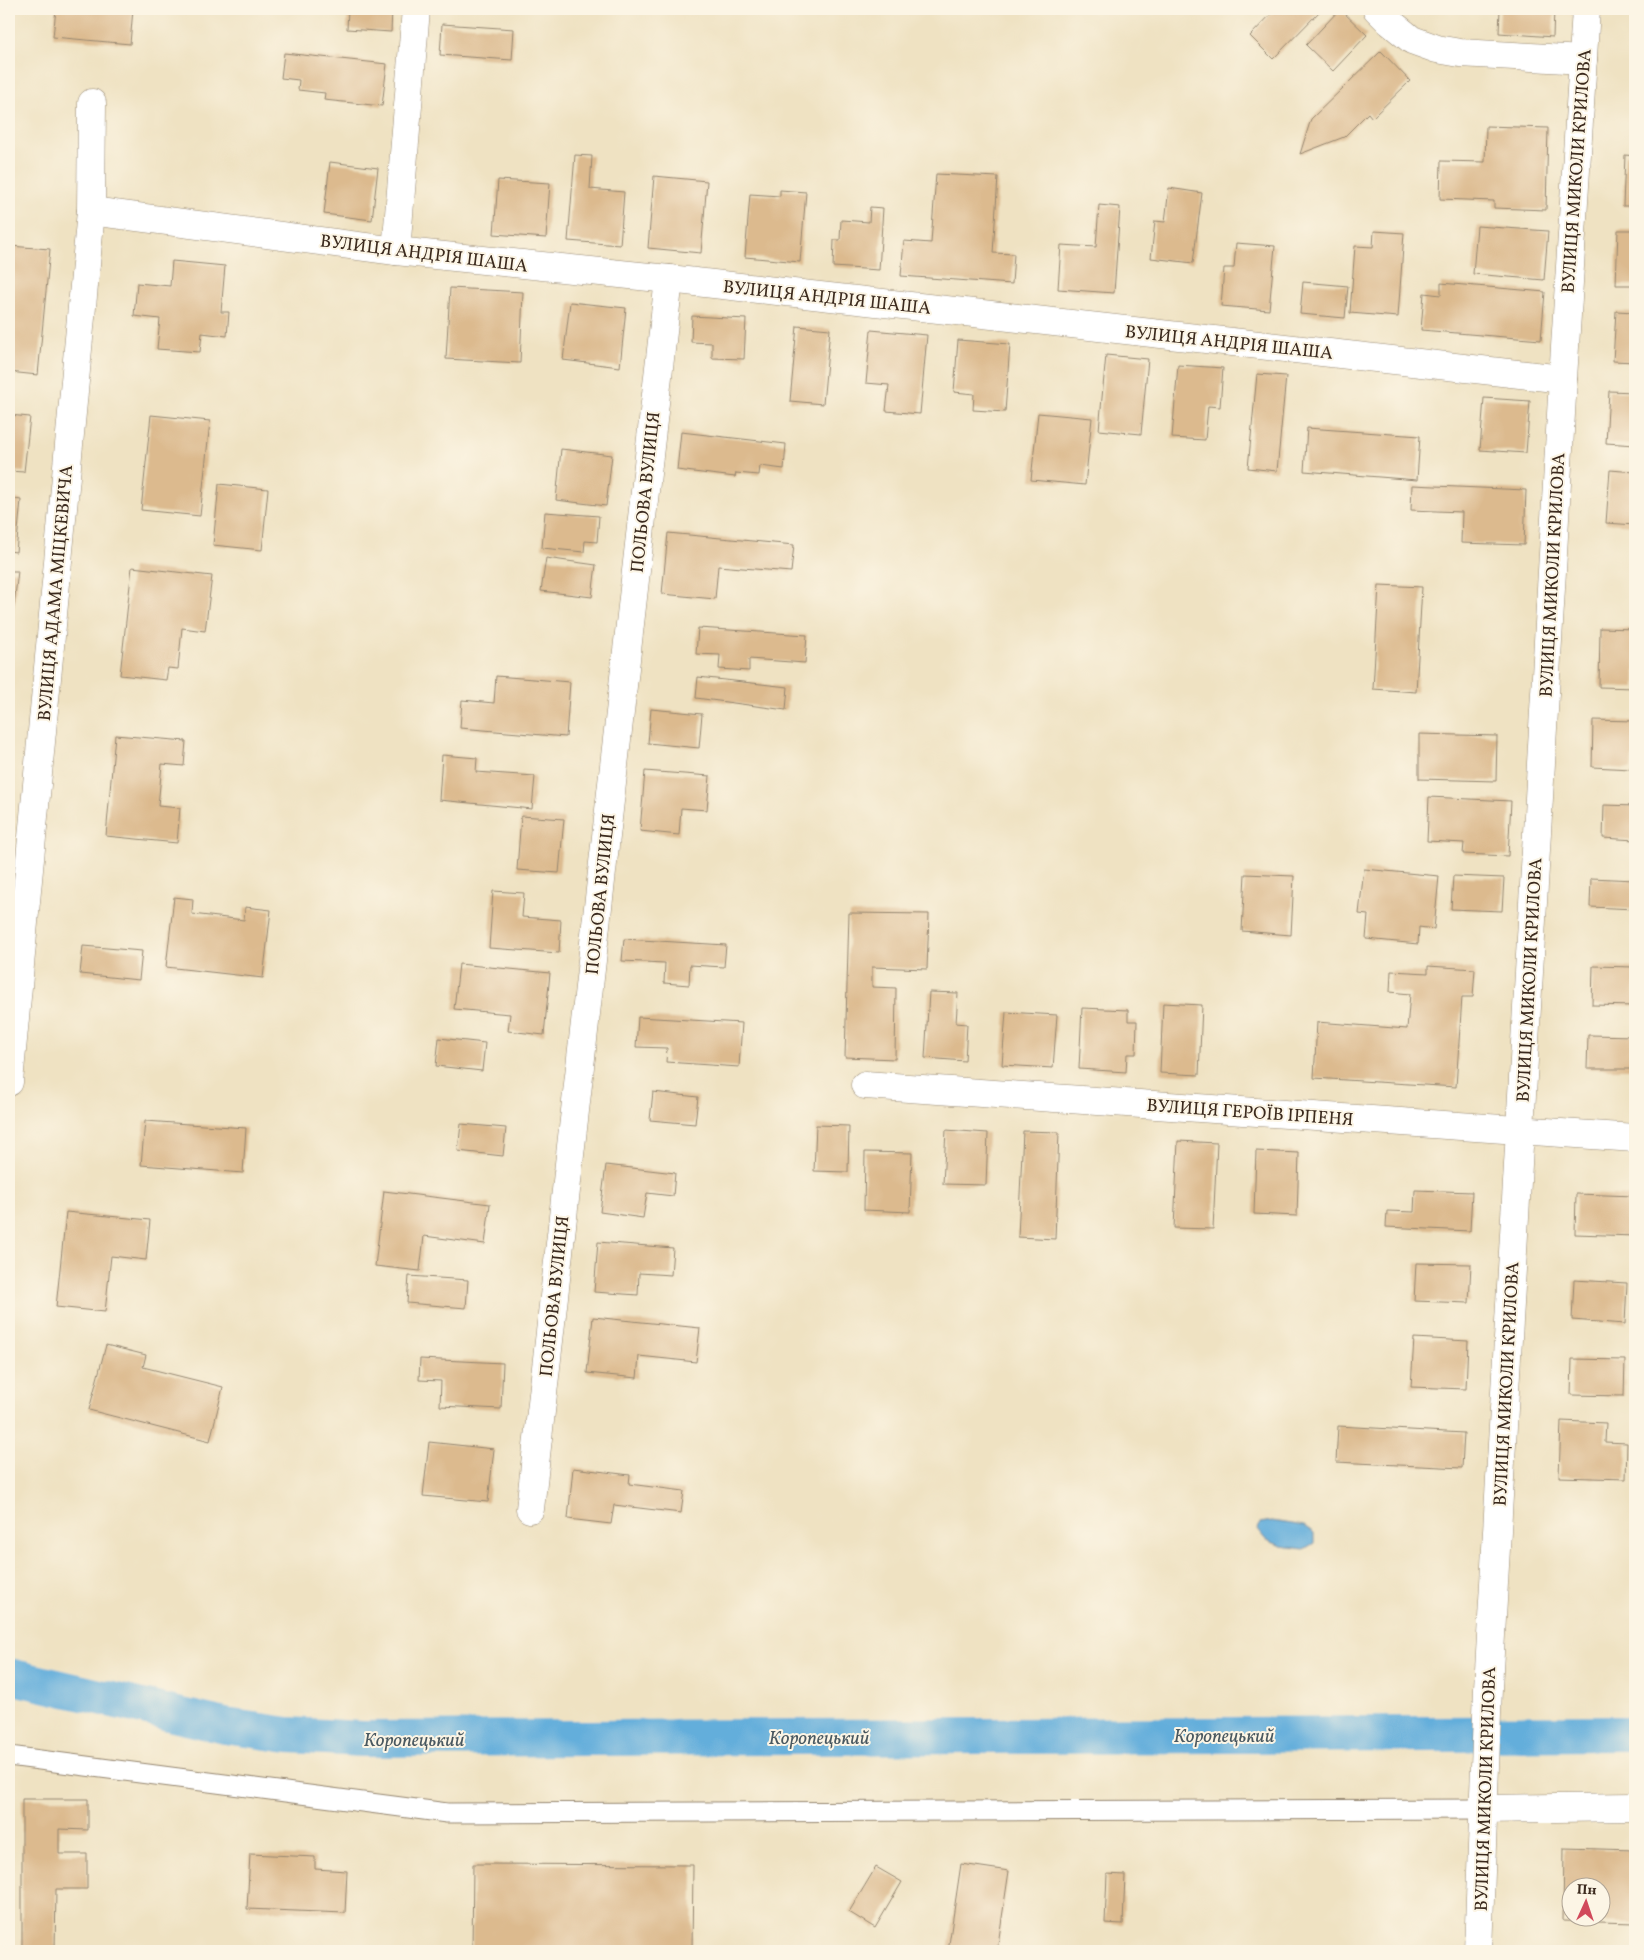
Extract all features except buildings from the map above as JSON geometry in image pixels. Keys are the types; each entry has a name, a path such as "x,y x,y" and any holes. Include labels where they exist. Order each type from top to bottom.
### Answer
{"street":[{"path":"396,251 416,9"},
{"path":"1377,9 1412,40 1438,49 1460,54 1583,60"},
{"name":"ВУЛИЦЯ МИКОЛИ КРИЛОВА","path":"1478,1951 1488,1688 1586,9"},
{"name":"ВУЛИЦЯ АДАМА МІЦКЕВИЧА","path":"9,1082 91,211 92,103"},
{"name":"ВУЛИЦЯ АНДРІЯ ШАША","path":"91,211 396,251 669,279 1563,378"},
{"name":"ПОЛЬОВА ВУЛИЦЯ","path":"530,1509 669,279"},
{"name":"ВУЛИЦЯ ГЕРОЇВ ІРПЕНЯ","path":"866,1085 1635,1138"},
{"path":"1484,1809 1635,1808"}],"lane":[{"path":"9,1756 447,1813 1484,1809"}],"water":[{"path":"1272,1521 1304,1526 1314,1533 1314,1543 1304,1549 1281,1546 1265,1539 1258,1530 1260,1523"}],"waterway":[{"name":"Коропецький","path":"9,1676 225,1726 288,1735 362,1739 1635,1733"}]}
